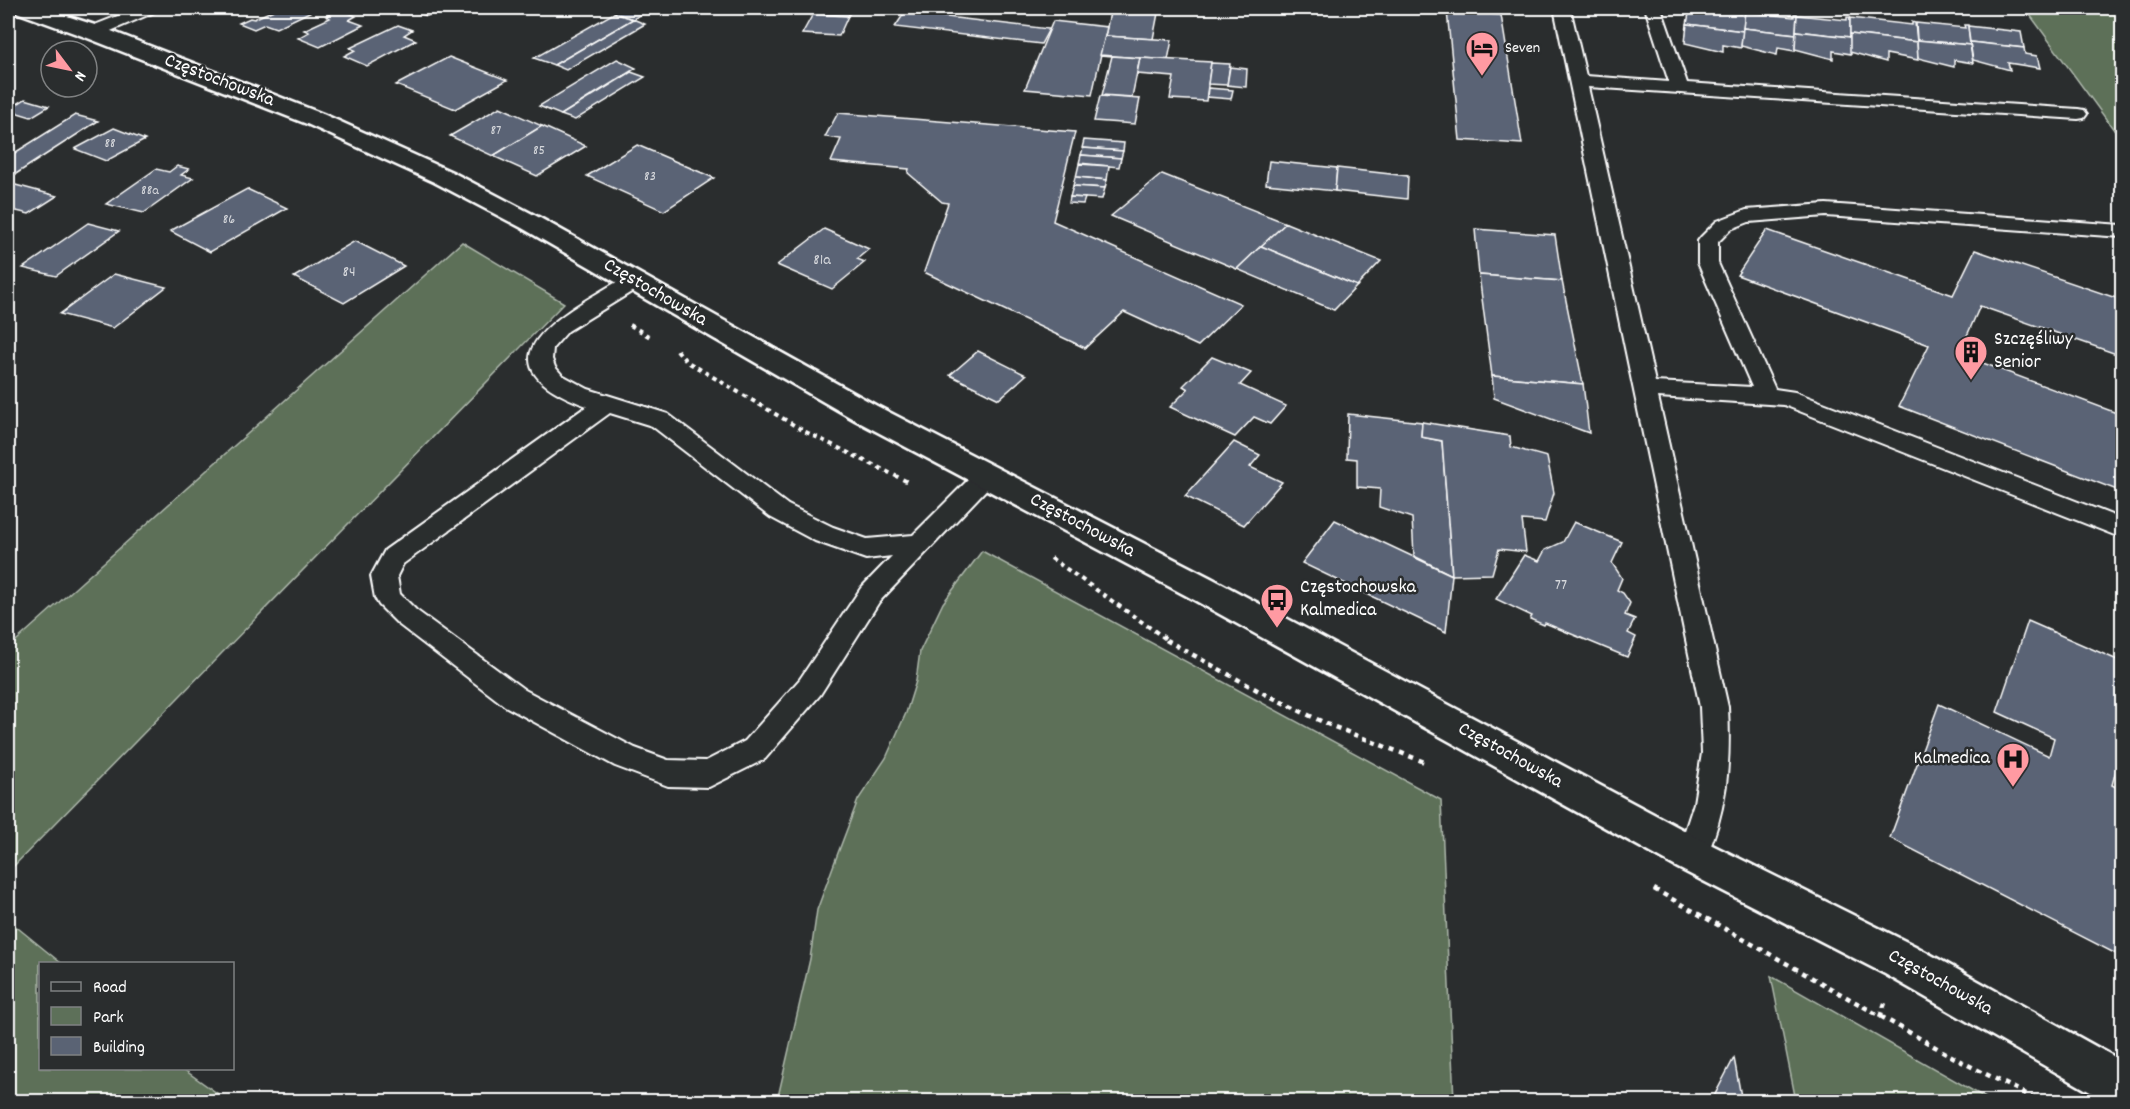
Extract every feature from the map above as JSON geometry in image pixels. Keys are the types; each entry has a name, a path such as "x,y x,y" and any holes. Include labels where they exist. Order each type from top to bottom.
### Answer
{"main road":[{"name":"Częstochowska","path":"22,8 93,32 315,119 390,152 531,223 866,413 1199,587 1692,855 1900,960 2122,1085"}],"lane":[{"path":"93,32 151,8"},
{"path":"1562,8 1714,707 1716,753 1709,803 1692,855"},
{"path":"1653,8 1680,88"},
{"path":"1579,81 2078,114"},
{"path":"1766,394 1708,263 1708,241 1724,225 1746,216 1826,210 2122,231"},
{"path":"633,281 560,327 543,345 541,363 546,373 555,382 584,398 637,411 660,420 779,511 824,534 866,549 920,544"},
{"path":"1644,389 1766,394 1787,397 2122,530"},
{"path":"606,404 394,557 384,576 388,598 406,617 515,698 625,757 668,773 709,774 755,750 810,687 870,595 987,476"}],"path":[{"path":"594,305 659,341"},
{"path":"674,346 686,361 804,431 959,506"},
{"path":"1043,552 1165,639 1259,691 1327,724 1437,767"},
{"path":"1652,888 1952,1056 2042,1101"}],"green space":[{"path":"2025,8 2122,8 2122,141"},
{"path":"462,242 564,303 8,872 8,648"},
{"path":"982,551 1441,800 1454,1101 777,1101 810,959 817,910 838,853 858,800 886,758 906,713 916,681 920,651 943,603"},
{"path":"8,920 60,962 39,962 39,1070 184,1070 228,1101 8,1101"},
{"path":"1771,976 1991,1101 1796,1101"}],"building":[{"path":"278,8 318,8 276,28 265,24 254,29 239,23 250,18 254,19"},
{"path":"402,8 442,8 427,16"},
{"path":"623,8 653,8 633,19 614,13"},
{"path":"787,8 853,8 848,16 785,12"},
{"path":"1111,8 1159,8 1153,39 1105,36"},
{"path":"1690,8 1741,14 1741,11 1745,12 1743,31 1687,24"},
{"path":"340,9 356,16 349,20 363,25 320,47 298,38 309,32 304,30 330,18 326,16"},
{"name":"Seven","path":"1447,11 1501,15 1522,144 1460,140"},
{"path":"905,12 1049,29 1041,44 895,27"},
{"path":"1745,12 1794,17 1794,14 1797,14 1796,34 1743,28"},
{"path":"614,13 633,19 554,65 534,58"},
{"path":"813,14 848,16 839,36 802,34"},
{"path":"1797,15 1847,20 1847,17 1850,17 1850,37 1796,31"},
{"path":"1850,18 1912,25 1912,22 1915,23 1917,42 1850,34"},
{"path":"633,19 645,24 566,70 554,65"},
{"path":"1053,21 1107,27 1092,95 1025,89"},
{"path":"1916,23 1965,28 1964,25 1968,25 1970,45 1917,40"},
{"path":"1687,24 1743,31 1741,48 1723,45 1723,52 1685,43"},
{"path":"398,25 412,30 404,35 416,40 367,66 344,56 355,50 350,48"},
{"path":"1968,26 2021,32 2024,48 1970,42"},
{"path":"1743,28 1796,34 1795,51 1778,48 1777,55 1741,46"},
{"path":"1796,31 1850,37 1851,54 1833,51 1833,59 1795,49"},
{"path":"1850,34 1917,42 1918,60 1886,54 1886,62 1850,52"},
{"path":"1105,36 1172,40 1168,60 1100,55"},
{"path":"1917,40 1970,45 1973,63 1954,60 1954,67 1918,58"},
{"path":"1970,42 2024,48 2025,54 2037,56 2040,68 2008,63 2010,70 1973,60"},
{"path":"1112,56 1140,58 1132,97 1102,95"},
{"path":"449,57 507,80 455,109 396,85"},
{"path":"1140,58 1211,62 1206,101 1170,99 1174,77 1137,74"},
{"path":"617,59 636,68 561,115 539,106"},
{"path":"1211,63 1230,64 1227,85 1208,84"},
{"path":"1230,67 1247,69 1246,87 1227,85"},
{"path":"631,72 645,77 575,120 561,115"},
{"path":"1208,88 1233,90 1231,99 1207,97"},
{"path":"1100,96 1140,99 1135,124 1094,121"},
{"path":"25,99 49,106 31,117 8,110"},
{"path":"500,107 542,126 493,156 450,136"},
{"path":"838,113 1075,132 1053,221 1241,304 1198,346 1124,312 1085,348 924,272 948,203 942,202 908,173 909,169 831,162 841,139 825,137"},
{"path":"75,115 98,121 8,179 8,157"},
{"path":"542,126 586,146 537,176 493,156"},
{"path":"114,128 145,140 106,161 75,149"},
{"path":"1084,140 1124,143 1123,151 1082,148"},
{"path":"637,145 714,178 664,211 587,176"},
{"path":"1083,148 1123,151 1121,158 1081,155"},
{"path":"1081,155 1121,158 1119,167 1079,163"},
{"path":"1269,161 1337,168 1335,191 1266,184"},
{"path":"1079,164 1109,166 1107,180 1076,177"},
{"path":"177,166 189,169 181,175 193,178 144,213 106,204 156,169 169,172"},
{"path":"1337,168 1408,176 1407,199 1335,191"},
{"path":"1162,174 1286,223 1237,269 1111,216"},
{"path":"1075,177 1107,180 1105,188 1073,186"},
{"path":"8,183 57,196 29,214 8,209"},
{"path":"1073,186 1105,188 1102,199 1070,197"},
{"path":"247,189 287,208 210,252 170,231"},
{"path":"1070,197 1085,198 1083,204 1069,203"},
{"path":"88,223 119,231 56,276 23,268"},
{"path":"1286,223 1381,261 1357,286 1261,246"},
{"path":"824,229 869,249 857,259 865,262 832,289 777,265"},
{"path":"1475,229 1555,235 1562,281 1479,275"},
{"name":"Szczęśliwy Senior","path":"1767,230 1953,295 1975,250 2122,300 2122,356 1980,306 1959,354 2122,415 2122,492 1899,406 1929,345 1737,275"},
{"path":"355,241 404,266 344,303 294,277"},
{"path":"1261,246 1357,286 1334,310 1237,269"},
{"path":"114,274 166,287 113,328 60,314"},
{"path":"1479,275 1562,281 1583,384 1492,376"},
{"path":"978,351 1026,375 999,399 950,375"},
{"path":"1212,357 1251,373 1240,385 1286,406 1270,424 1254,417 1235,437 1170,407 1188,389 1183,386"},
{"path":"1492,376 1583,384 1589,433 1494,398"},
{"path":"1348,414 1422,422 1421,437 1442,441 1452,575 1414,556 1412,518 1379,507 1380,489 1357,487 1357,459 1347,458"},
{"path":"1422,422 1510,436 1511,447 1547,457 1554,493 1545,522 1522,520 1526,552 1499,549 1492,574 1452,575 1442,441 1421,437"},
{"path":"1234,442 1260,455 1250,467 1282,482 1244,525 1185,496"},
{"path":"1335,520 1452,575 1446,632 1302,563"},
{"path":"1574,522 1622,542 1612,563 1622,578 1617,590 1623,593 1630,603 1625,615 1635,619 1628,633 1636,637 1627,657 1530,619 1532,616 1496,599 1524,555 1539,561 1545,550 1563,542"},
{"name":"Kalmedica","path":"2028,621 2122,662 2122,770 2117,767 2112,785 2122,790 2122,957 1890,838 1939,704 2049,756 2054,738 1997,712"},
{"path":"1734,1058 1742,1102 1711,1102"}],"place":[{"name":"Seven","path":"1482,77"},
{"name":"Szczęśliwy Senior","path":"1971,381"},
{"name":"Częstochowska Kalmedica","path":"1277,629"},
{"name":"Kalmedica","path":"2013,788"}]}
